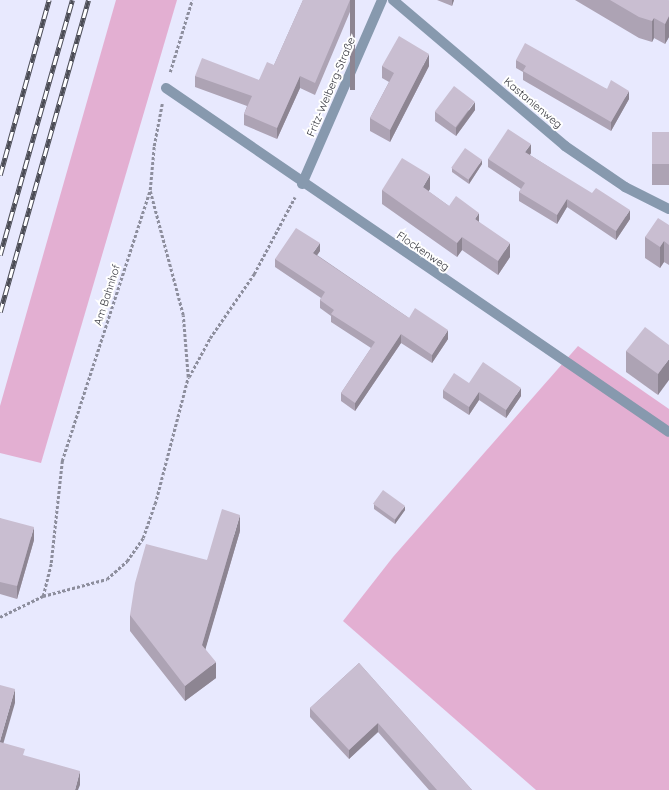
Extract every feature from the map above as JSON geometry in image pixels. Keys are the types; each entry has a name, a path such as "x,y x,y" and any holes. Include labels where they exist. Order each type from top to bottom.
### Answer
{"street":[{"name":"Fritz-Weiberg-Straße","path":"302,184 382,0"},
{"name":"Kastanienweg","path":"393,0 565,146 625,187 669,208"},
{"name":"Flockenweg","path":"166,88 302,184 669,432"}],"path":[{"name":"Am Bahnhof","path":"43,596 51,563 62,461 150,190 154,146 166,88 192,0"},
{"path":"0,617 43,596 107,579 127,561 143,538 155,504 188,377 210,338 254,274 302,184"},
{"path":"150,190 182,315 188,377"}],"shaded area":[{"path":"116,0 177,0 41,463 0,453 0,406"},
{"path":"578,346 669,409 669,790 536,790 343,621 393,557"}],"building":[{"path":"303,0 350,0 315,83 300,76 277,128 244,114 252,96 195,76 202,58 259,80 267,62 274,65"},
{"path":"610,0 668,0 669,16 665,24 654,18 652,21 639,17"},
{"path":"399,36 429,54 390,130 370,118 394,73 382,66"},
{"path":"525,43 607,89 611,80 629,91 611,122 523,71 526,66 516,60"},
{"path":"454,86 475,102 456,127 435,112"},
{"path":"508,129 531,144 525,152 592,193 596,188 630,210 616,231 567,199 557,215 519,192 525,183 488,159"},
{"path":"652,132 669,132 669,164 652,164"},
{"path":"465,148 482,160 468,180 451,168"},
{"path":"402,158 430,175 423,187 449,206 456,196 479,213 475,219 510,243 498,261 462,237 457,243 382,190"},
{"path":"658,218 669,225 669,245 664,241 660,247 645,237"},
{"path":"296,228 320,243 313,253 409,318 415,308 448,330 432,355 401,334 355,403 341,393 375,342 331,314 334,310 320,300 325,292 275,259"},
{"path":"645,327 669,345 669,359 658,374 626,351"},
{"path":"483,362 521,388 506,410 479,392 469,407 443,390 454,373 469,383"},
{"path":"383,490 405,506 395,520 373,504"},
{"path":"222,509 240,515 202,645 216,662 185,686 130,615 135,583 146,544 207,560"},
{"path":"0,518 34,527 17,586 0,582"},
{"path":"359,663 472,790 437,790 378,723 349,750 310,708"},
{"path":"0,685 15,689 0,741"},
{"path":"0,742 25,749 23,755 80,771 75,790 0,790"}],"railway":[{"path":"0,175 49,0"},
{"path":"0,255 72,0"},
{"path":"0,312 88,0"}]}
